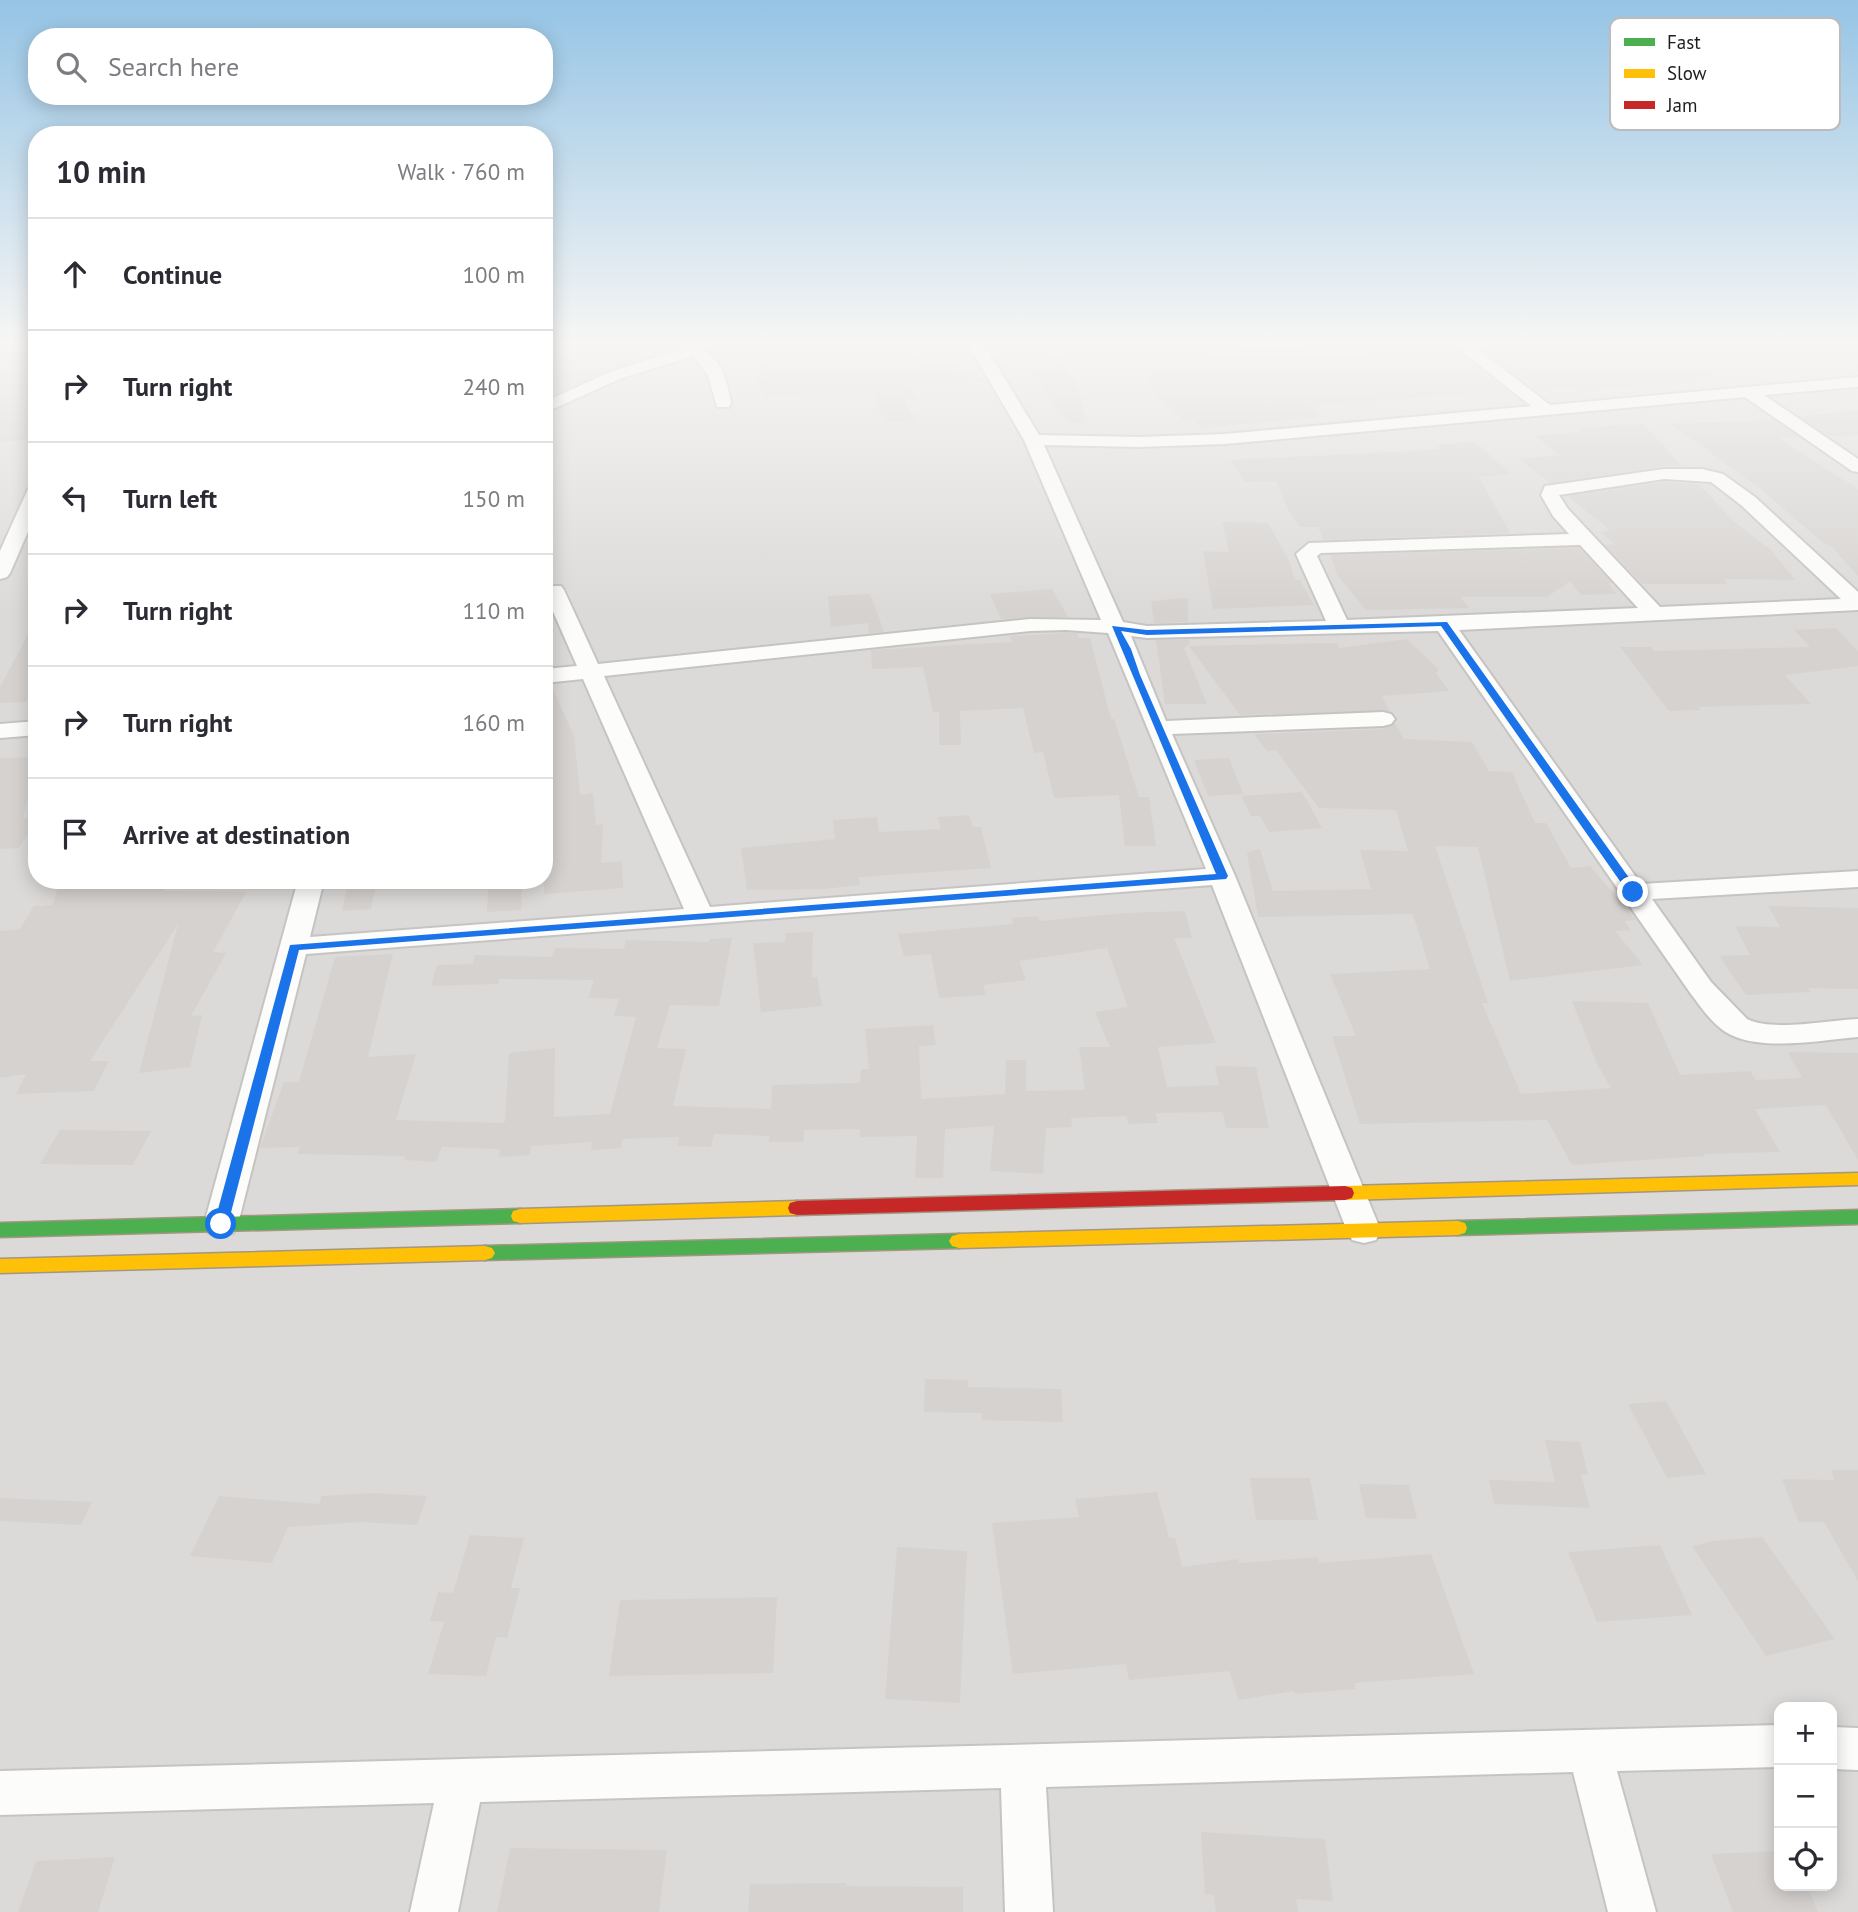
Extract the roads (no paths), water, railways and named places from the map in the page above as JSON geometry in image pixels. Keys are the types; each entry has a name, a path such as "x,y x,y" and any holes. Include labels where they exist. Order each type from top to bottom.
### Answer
{"main road":[{"path":"0,1230 1858,1179"},
{"path":"0,1266 1858,1217"}],"street":[{"path":"1029,433 1127,649 1222,876 1364,1231"},
{"path":"1033,440 1186,442 1288,433"},
{"path":"1807,433 1858,467"},
{"path":"1833,451 1858,448"},
{"path":"1654,613 1552,503 1552,490 1664,474 1702,474 1728,485 1748,500 1858,603"},
{"path":"0,573 28,509"},
{"path":"1339,626 1306,554 1316,547 1584,539"},
{"path":"554,590 701,916"},
{"path":"553,675 1030,625 1066,624 1147,632 1444,624 1858,603"},
{"path":"1444,624 1701,988 1724,1014 1743,1029 1764,1033 1858,1028"},
{"path":"1158,728 1383,719"},
{"path":"0,731 28,729"},
{"path":"294,947 1222,876"},
{"path":"1633,892 1858,879"},
{"path":"221,1224 309,889"},
{"path":"0,1793 1774,1746"},
{"path":"1837,1748 1858,1749"},
{"path":"1589,1749 1632,1912"},
{"path":"1023,1765 1029,1912"},
{"path":"434,1912 462,1780"}]}
